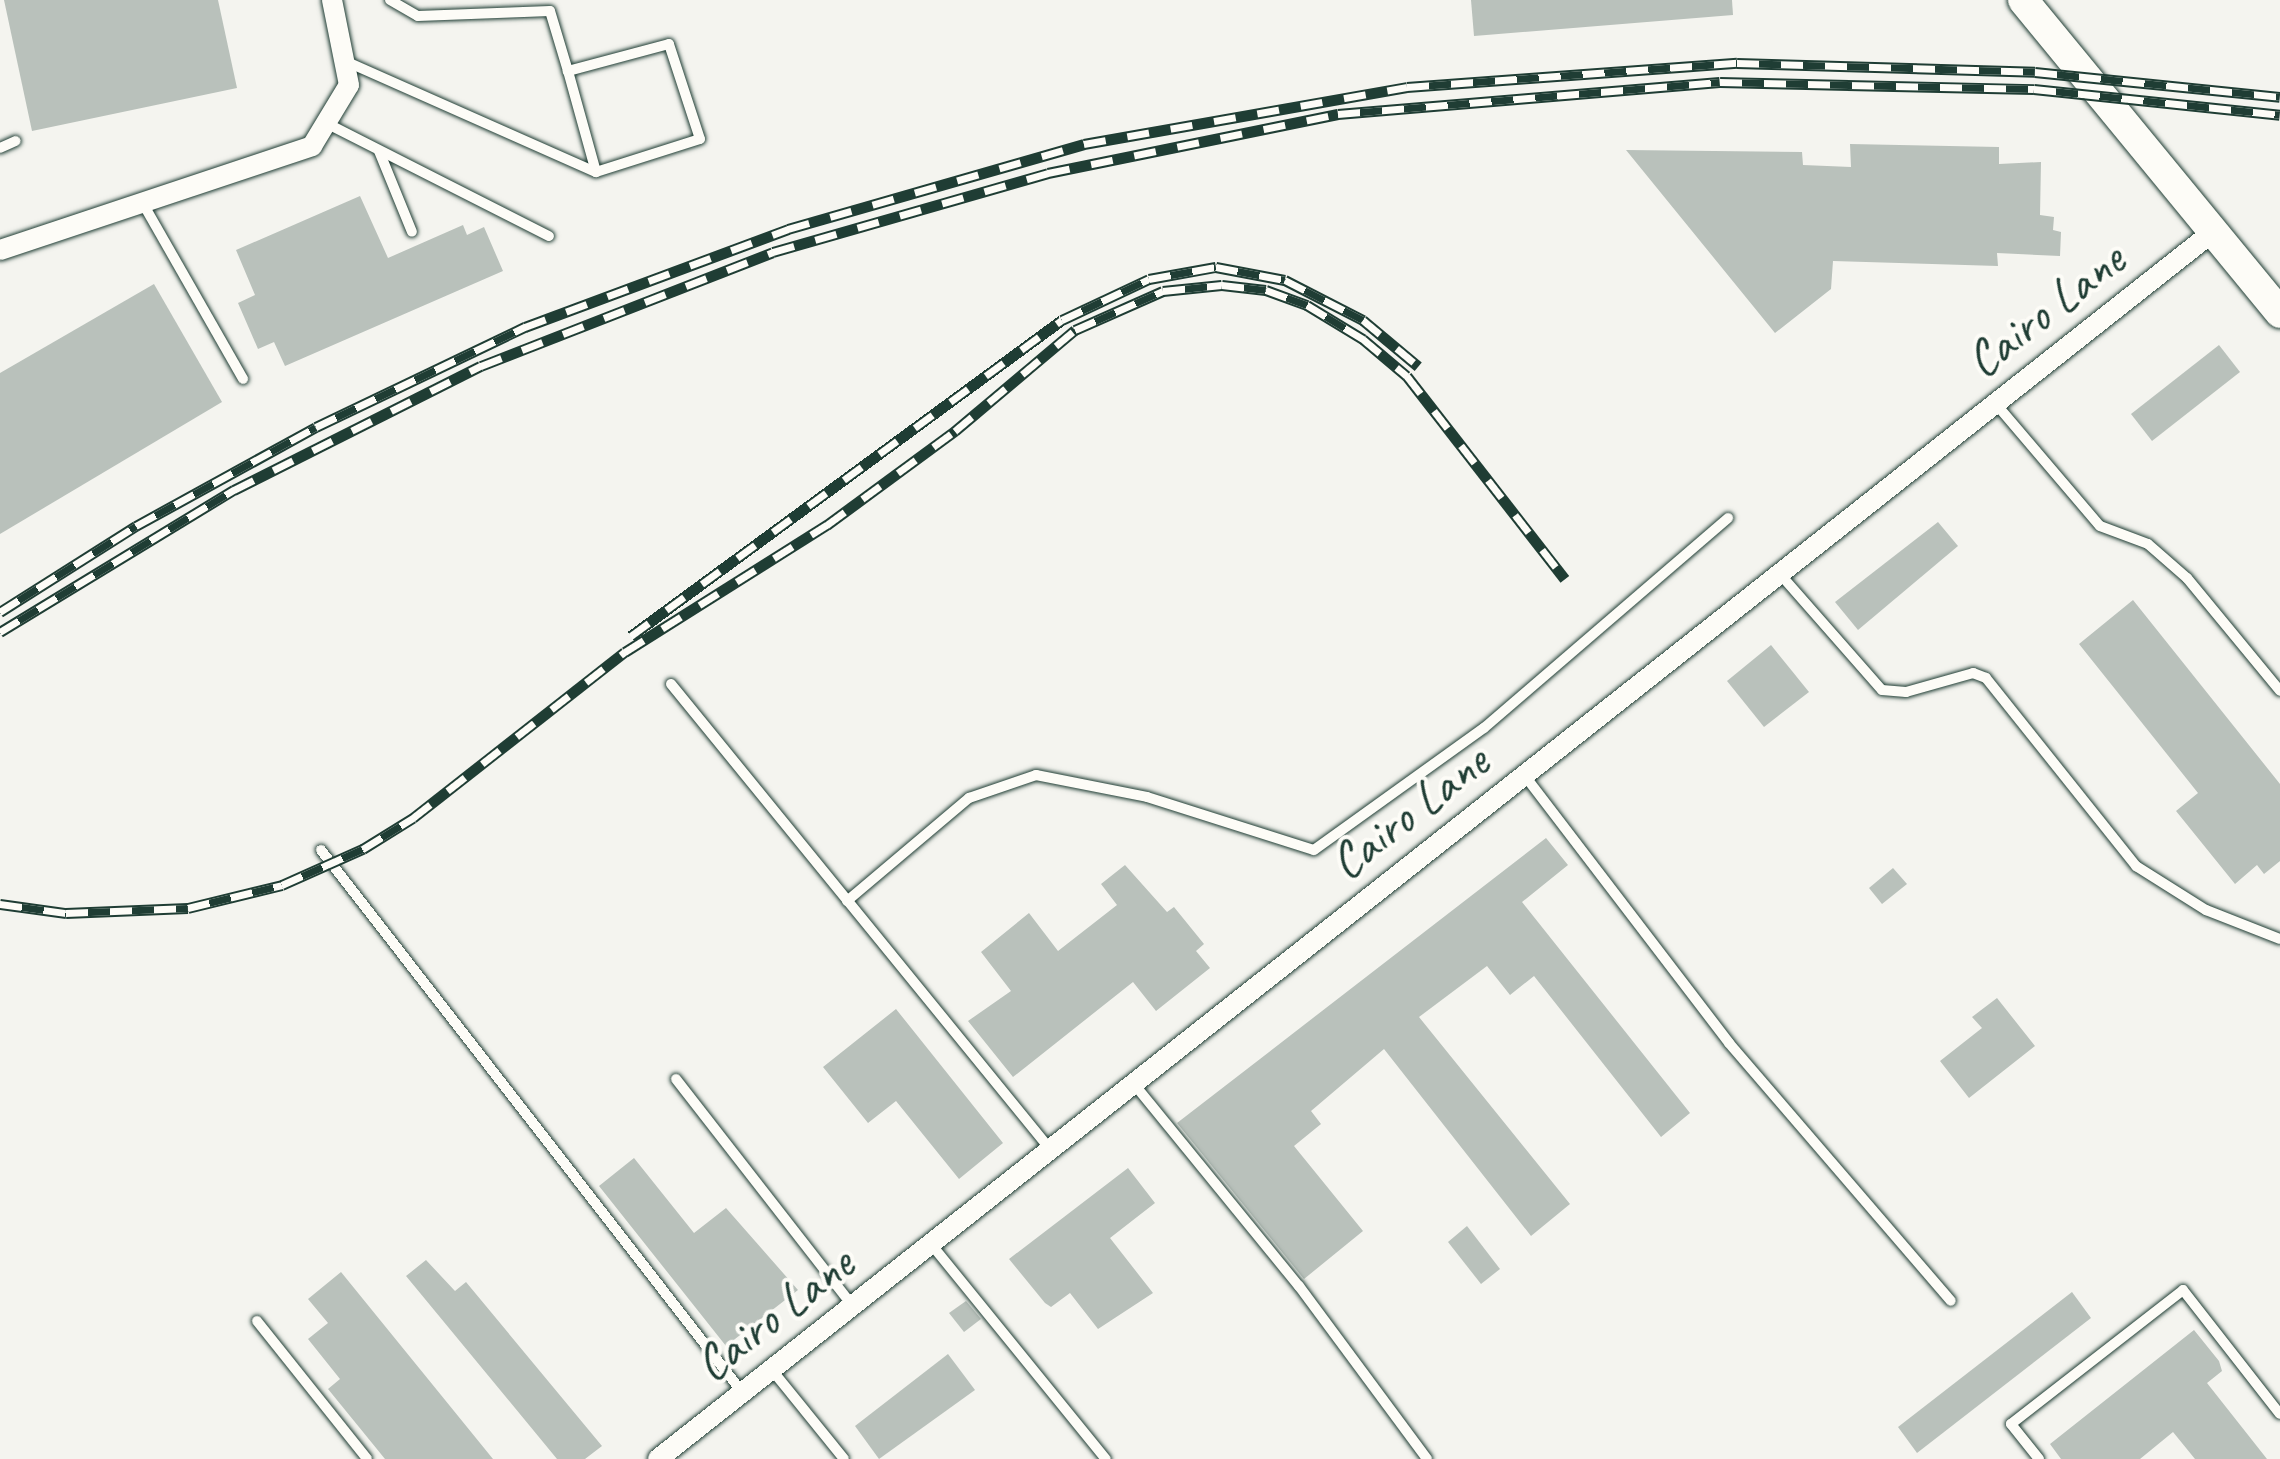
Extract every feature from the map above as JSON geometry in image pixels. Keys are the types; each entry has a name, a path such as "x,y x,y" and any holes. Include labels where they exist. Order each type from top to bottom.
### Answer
{"main road":[{"path":"2023,0 2280,313"}],"street":[{"path":"0,250 140,199 312,146 349,85 332,0"},
{"name":"Cairo Lane","path":"658,1459 2213,232"}],"lane":[{"path":"390,0 418,16 550,11 596,172"},
{"path":"344,61 596,172 700,139 669,44 568,71"},
{"path":"326,123 549,236"},
{"path":"0,148 16,142"},
{"path":"379,150 412,232"},
{"path":"140,199 243,379"},
{"path":"1996,403 2100,526 2148,544 2187,578 2280,691"},
{"path":"848,900 968,798 1036,775 1147,796 1314,850 1484,728 1728,518"},
{"path":"1780,574 1882,690 1906,692 1973,674 1986,678 2136,866 2206,910 2280,939"},
{"path":"670,684 1050,1149"},
{"path":"1524,775 1729,1043 1951,1301"},
{"path":"320,850 742,1392"},
{"path":"676,1079 852,1306"},
{"path":"1134,1084 1299,1286 1427,1459"},
{"path":"932,1244 1106,1459"},
{"path":"2039,1459 2011,1424 2184,1290 2280,1414"},
{"path":"257,1320 367,1459"},
{"path":"772,1370 844,1459"}],"building":[{"path":"4,0 218,0 237,88 32,131"},
{"path":"1471,0 1732,0 1733,15 1474,36"},
{"path":"1850,144 1999,147 1999,164 2041,162 2040,215 2054,217 2053,230 2061,232 2060,256 1997,253 1998,266 1833,261 1831,289 1775,333 1626,150 1802,152 1803,165 1851,167"},
{"path":"360,196 388,258 463,225 467,235 484,227 503,271 285,366 274,342 258,349 238,303 255,295 236,250"},
{"path":"154,284 222,402 0,534 0,373"},
{"path":"2219,345 2240,372 2152,441 2131,414"},
{"path":"1938,522 1958,546 1858,630 1835,602"},
{"path":"2133,600 2280,784 2280,861 2264,874 2257,865 2235,884 2176,811 2198,793 2079,644"},
{"path":"1771,645 1809,692 1764,727 1727,681"},
{"path":"1546,838 1568,865 1522,902 1690,1113 1661,1137 1534,976 1510,995 1487,966 1419,1017 1570,1204 1531,1236 1384,1049 1311,1111 1321,1124 1294,1146 1363,1231 1304,1279 1177,1123"},
{"path":"1125,865 1167,912 1174,907 1204,944 1196,951 1210,968 1156,1011 1133,982 1013,1077 968,1021 1011,991 981,952 1029,913 1058,951 1117,905 1101,884"},
{"path":"1893,868 1907,884 1882,904 1869,888"},
{"path":"1997,998 2035,1046 1969,1098 1940,1061 1982,1028 1972,1017"},
{"path":"896,1009 1003,1143 959,1179 896,1101 868,1123 823,1067"},
{"path":"634,1158 694,1233 726,1208 798,1290 726,1346 599,1186"},
{"path":"1128,1168 1155,1203 1110,1238 1153,1293 1098,1329 1070,1293 1051,1307 1045,1303 1009,1259"},
{"path":"1467,1226 1500,1269 1481,1284 1448,1242"},
{"path":"426,1260 455,1291 466,1282 602,1446 585,1459 557,1459 406,1276"},
{"path":"341,1272 493,1459 385,1459 328,1389 340,1379 308,1339 328,1323 308,1299"},
{"path":"2072,1292 2091,1318 1917,1453 1898,1427"},
{"path":"966,1301 981,1319 964,1332 949,1313"},
{"path":"2194,1330 2219,1361 2222,1371 2207,1383 2267,1459 2195,1459 2173,1432 2140,1459 2061,1459 2050,1444"},
{"path":"948,1354 975,1390 879,1459 855,1426"}],"railway":[{"path":"0,612 136,526 316,427 525,327 788,229 1084,144 1407,87 1737,63 2035,72 2280,97"},
{"path":"0,632 234,490 481,366 773,252 1048,173 1338,114 1720,82 2034,89 2280,115"},
{"path":"631,636 1062,320 1149,279 1216,267 1285,280 1363,320 1418,366"},
{"path":"0,904 66,913 188,908 282,885 363,849 413,818 625,652 827,525 955,431 1075,330 1163,291 1222,285 1266,290 1307,305 1363,339 1407,376 1565,579"}]}
